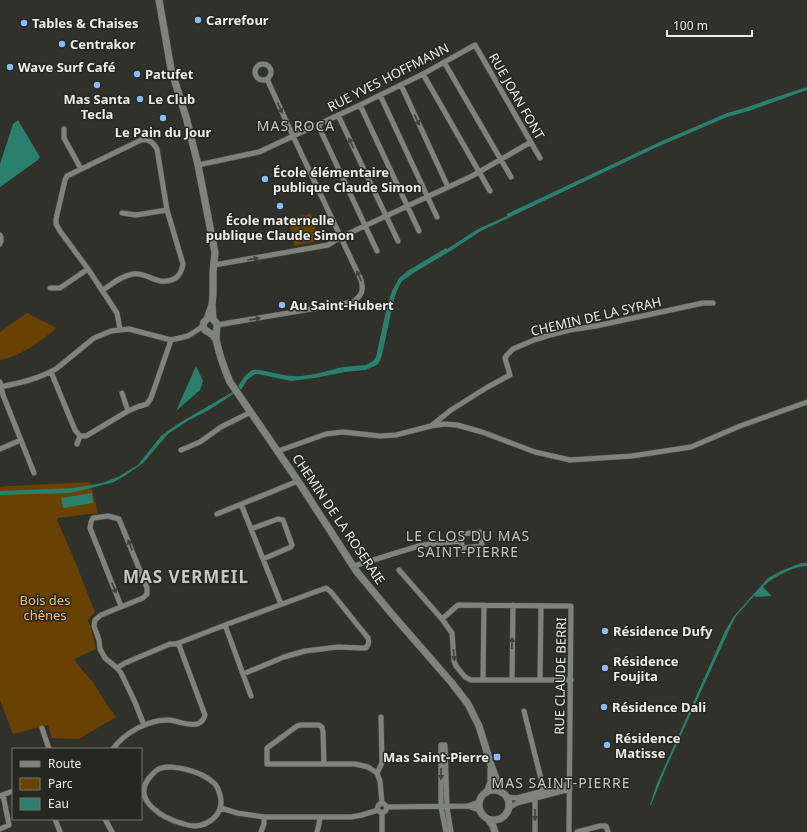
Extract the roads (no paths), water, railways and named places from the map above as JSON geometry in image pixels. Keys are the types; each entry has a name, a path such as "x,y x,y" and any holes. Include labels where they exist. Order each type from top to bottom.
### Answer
{"street":[{"name":"CHEMIN DE LA ROSERAIE","path":"159,0 171,69 186,116 198,165 215,253 210,326 216,340 223,366 230,381 354,567 468,704 479,726 491,764 504,794"},
{"name":"RUE YVES HOFFMANN","path":"198,165 259,152 401,85 475,45"},
{"name":"RUE JOAN FONT","path":"475,45 540,158"},
{"path":"444,62 510,177"},
{"path":"423,74 490,191"},
{"path":"34,473 0,385 31,380 51,372 94,338 111,331 129,329 171,340 188,336 210,326 353,302 360,296 363,288 361,280 267,79"},
{"path":"401,85 448,187"},
{"path":"380,95 437,217"},
{"path":"360,105 419,231"},
{"path":"338,115 398,241"},
{"path":"318,125 377,250"},
{"path":"64,129 64,138 81,170"},
{"path":"103,290 123,277 132,274 138,274 166,282 178,277 182,270 183,264 167,210 157,149 154,143 148,139 141,140 68,176 65,180 56,219 56,224 103,290 117,313 120,329"},
{"path":"214,265 328,245 341,237 479,172 531,142"},
{"path":"122,213 136,215 167,210"},
{"path":"0,235 0,244"},
{"path":"50,288 60,288 88,269"},
{"name":"CHEMIN DE LA SYRAH","path":"431,426 451,410 510,375 505,358 513,348 556,333 703,303 713,303"},
{"path":"80,436 86,436 128,411 147,404 152,398 171,340"},
{"path":"51,372 75,430 80,436"},
{"path":"122,393 128,411"},
{"path":"278,452 326,434 343,432 380,436 396,435 444,424 457,425 482,432 534,452 570,460 632,456 691,447 740,426 807,402"},
{"path":"181,450 200,442 221,426 251,412"},
{"path":"77,444 80,436"},
{"path":"0,450 21,440"},
{"path":"217,514 298,481"},
{"path":"241,504 281,604"},
{"path":"121,606 90,528 93,518 108,516 119,519 147,588 147,594 143,598 101,615 95,620 94,626 99,640 100,649 105,658 121,673 144,725"},
{"path":"251,529 278,519 282,520 292,545 291,548 263,559"},
{"path":"480,532 482,546 462,548 462,541 461,534 480,532"},
{"path":"354,567 422,545 462,541"},
{"path":"399,570 442,619 452,633 454,661 465,677 471,680 570,680"},
{"path":"117,668 125,663 170,644 176,644 326,588 331,592 368,638 369,645 366,648 338,647 305,651 284,657 243,674"},
{"name":"RUE CLAUDE BERRI","path":"442,619 458,605 571,606 569,832"},
{"path":"512,680 513,605"},
{"path":"483,680 484,606"},
{"path":"540,680 541,606"},
{"path":"225,625 251,696"},
{"path":"113,748 134,731 144,725 156,721 168,720 195,724 200,723 204,719 205,715 179,645 176,644"},
{"path":"524,711 544,793"},
{"path":"377,773 382,763 381,717"},
{"path":"221,808 237,813 264,817 351,817 385,811 380,781 377,773 368,767 356,764 324,764 267,764 267,748 297,726 319,725 322,727 323,732 324,764"},
{"path":"42,728 49,748"},
{"path":"446,832 444,807 441,745 445,745 444,807 451,832"},
{"name":"CHEMIN DE LA ROSERAIE","path":"486,792 491,782 491,764"},
{"path":"167,766 178,767 194,772 216,785 221,799 221,808 216,816 206,824 194,826 187,825 175,822 161,815 145,798 142,789 148,779 159,768 167,766"},
{"path":"496,832 493,826 479,810 479,802 483,794 486,792 497,790 517,798 570,787"},
{"path":"0,829 9,825 2,796 12,791"},
{"path":"509,808 517,803 535,798 544,793"},
{"path":"496,832 509,808 509,804 504,794"},
{"path":"535,798 535,832"},
{"path":"382,832 380,811 378,806 380,803 384,805 444,807 468,806 479,802"},
{"path":"468,806 479,810"},
{"path":"261,832 264,824 264,817"},
{"path":"317,832 320,824 320,817"},
{"path":"487,819 493,821 502,819"},
{"path":"55,820 60,832"},
{"path":"106,820 112,832"},
{"path":"577,832 600,826 606,826 608,832"}],"water":[{"path":"807,87 807,90 749,111 727,117 657,147 481,231 415,272 402,281 399,286 395,296 382,355 377,365 365,370 291,381 255,374 247,380 241,390 238,386 246,375 253,370 288,376 304,376 341,367 366,365 373,361 376,357 387,306 392,291 399,278 409,270 446,248 447,249 478,229 507,216 507,214 664,140 727,113"},
{"path":"18,120 40,157 0,187 0,164 13,124"},
{"path":"196,366 203,381 200,390 176,411"},
{"path":"234,391 235,393 209,410 189,420 168,434 143,463 114,482 70,493 0,495 0,491 74,488 102,483 118,477 138,465 161,436 176,425"},
{"path":"92,493 93,503 63,508 61,498"},
{"path":"801,563 807,563 807,566 783,573 763,587 772,596 754,596 736,616 650,805 656,786 725,631 734,616 768,578"}],"place":[{"name":"Carrefour","path":"198,20"},
{"name":"Tables & Chaises","path":"24,23"},
{"name":"Centrakor","path":"62,44"},
{"name":"Wave Surf Café","path":"10,67"},
{"name":"Patufet","path":"137,74"},
{"name":"Mas Santa Tecla","path":"97,85"},
{"name":"Le Club","path":"140,99"},
{"name":"Le Pain du Jour","path":"163,118"},
{"name":"École élémentaire publique Claude Simon","path":"265,179"},
{"name":"École maternelle publique Claude Simon","path":"280,206"},
{"name":"Au Saint-Hubert","path":"282,305"},
{"name":"Résidence Dufy","path":"605,631"},
{"name":"Résidence Foujita","path":"605,668"},
{"name":"Résidence Dali","path":"604,707"},
{"name":"Résidence Matisse","path":"607,745"},
{"name":"Mas Saint-Pierre","path":"497,757"}],"district":[{"name":"MAS ROCA","path":"296,126"},
{"name":"LE CLOS DU MAS SAINT-PIERRE","path":"468,544"},
{"name":"MAS VERMEIL","path":"186,577"},
{"name":"MAS SAINT-PIERRE","path":"561,783"}],"park label":[{"name":"Bois des chênes","path":"45,608"}]}
